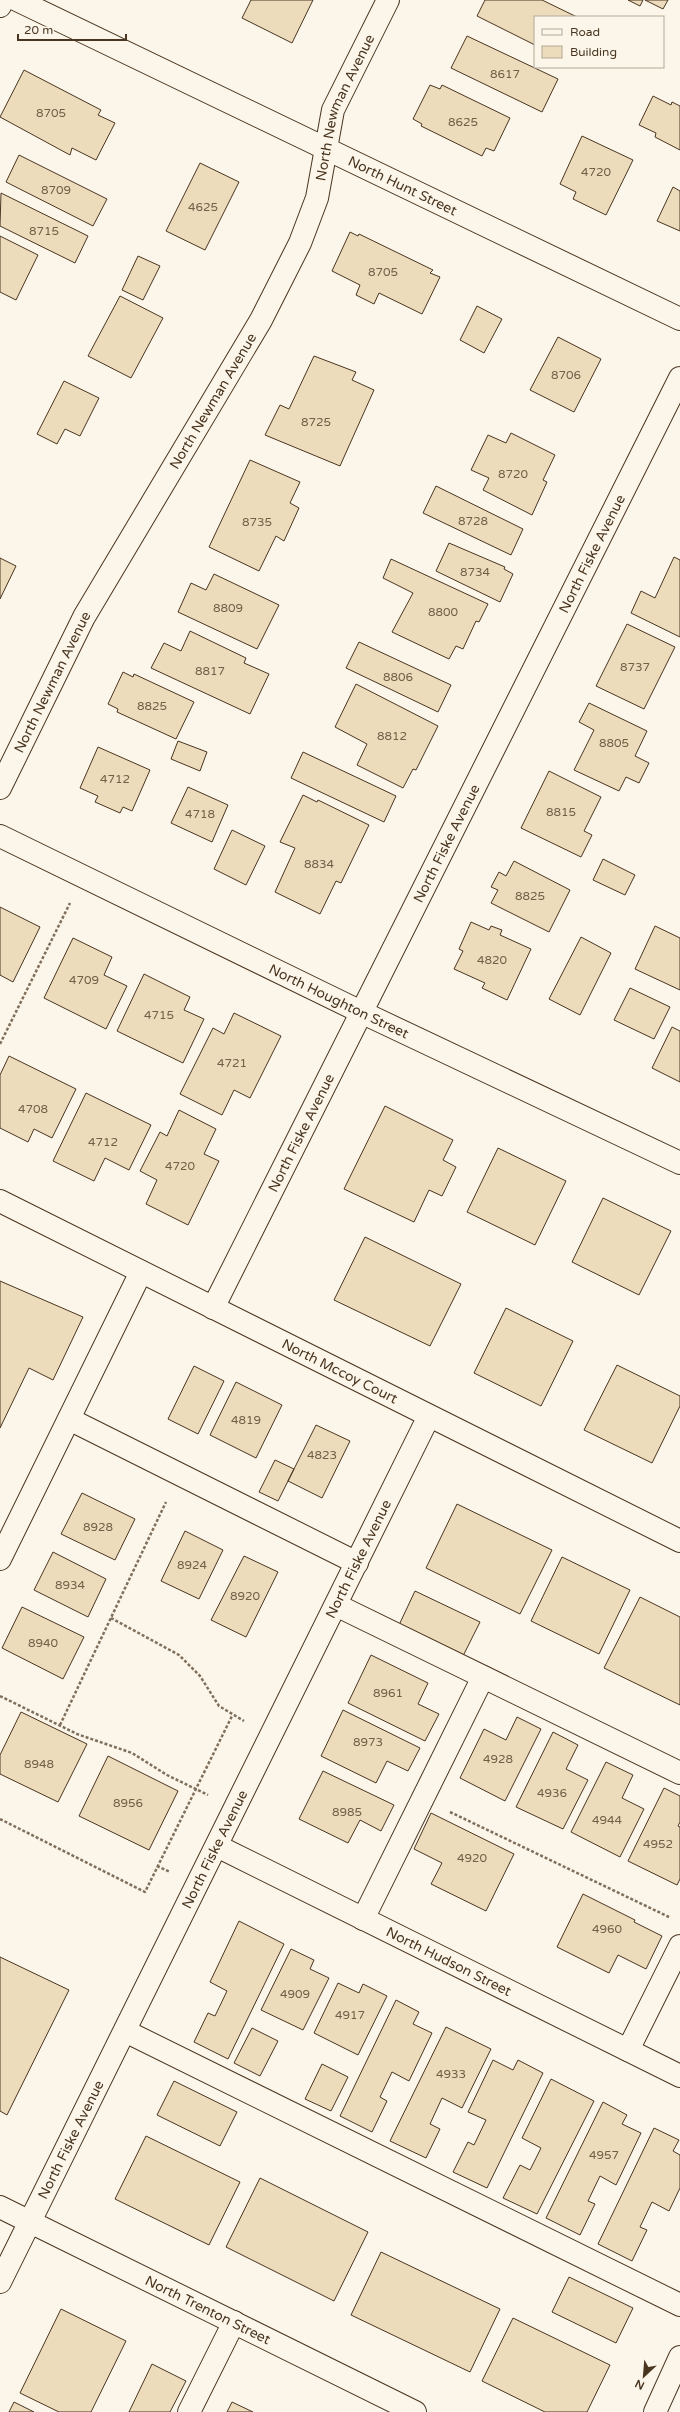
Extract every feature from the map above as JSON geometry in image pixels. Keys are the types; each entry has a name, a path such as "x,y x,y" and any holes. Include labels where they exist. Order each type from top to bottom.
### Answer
{"street":[{"path":"0,6 3,0"},
{"name":"North Hunt Street","path":"17,0 680,319"},
{"name":"North Newman Avenue","path":"0,788 84,617 261,320 300,243 314,205 333,110 388,0"},
{"name":"North Fiske Avenue","path":"213,1308 680,378"},
{"name":"North Houghton Street","path":"0,836 361,1012 680,1163"},
{"name":"North Mccoy Court","path":"0,1201 680,1541"},
{"path":"0,1557 141,1272"},
{"name":"North Fiske Avenue","path":"0,2282 429,1416"},
{"path":"68,1419 356,1563"},
{"path":"336,1605 680,1773"},
{"path":"363,1919 422,1798 484,1677"},
{"name":"North Hudson Street","path":"217,1846 680,2076"},
{"path":"628,2050 680,1946"},
{"path":"125,2031 680,2305"},
{"name":"North Trenton Street","path":"0,2207 415,2412"},
{"path":"189,2412 234,2322"},
{"path":"655,2412 680,2357"}],"path":[{"path":"0,1044 83,877"},
{"path":"60,1726 179,1475"},
{"path":"111,1618 179,1655 200,1676 219,1706 232,1716 272,1735"},
{"path":"0,1696 77,1734 132,1753 167,1775 195,1790 236,1807"},
{"path":"0,1820 145,1892 232,1716"},
{"path":"422,1798 673,1919"}],"building":[{"path":"251,0 313,0 292,43 242,18"},
{"path":"485,0 542,0 575,16 534,16 534,44 477,16"},
{"path":"628,0 643,0 640,6"},
{"path":"645,0 668,0 663,9"},
{"path":"467,36 558,79 542,112 451,68"},
{"path":"24,70 101,110 98,115 115,123 96,160 72,148 70,155 0,117"},
{"path":"430,85 440,89 442,85 510,118 494,151 486,148 482,156 421,126 422,124 413,119"},
{"path":"653,96 671,105 672,102 680,106 680,150 655,137 656,133 639,125"},
{"path":"582,136 633,160 606,215 573,199 576,192 560,184"},
{"path":"19,155 107,199 93,226 6,182"},
{"path":"200,163 239,182 205,250 166,231"},
{"path":"673,187 680,191 680,231 657,221"},
{"path":"1,193 88,236 75,263 0,226"},
{"path":"350,232 358,236 359,234 433,270 430,273 440,277 422,314 379,293 374,304 356,295 360,285 332,271"},
{"path":"0,236 38,255 16,300 0,292"},
{"path":"138,256 160,266 143,300 122,290"},
{"path":"120,296 163,318 131,378 88,356"},
{"path":"477,306 502,319 484,353 460,340"},
{"path":"558,337 601,359 574,412 530,390"},
{"path":"314,356 356,372 352,380 374,390 340,466 265,435 280,405 289,409"},
{"path":"64,381 99,398 80,436 65,429 57,444 37,434"},
{"path":"511,433 555,455 543,480 547,482 532,515 483,490 489,478 471,470 488,435 506,443"},
{"path":"250,460 300,482 290,503 299,508 284,541 276,536 259,571 209,547"},
{"path":"436,486 523,529 511,555 423,513"},
{"path":"449,543 505,567 504,569 513,574 500,602 436,571"},
{"path":"674,557 680,560 680,637 631,613 641,591 655,598"},
{"path":"0,558 16,566 0,599"},
{"path":"391,559 488,604 479,622 476,621 463,649 456,646 449,659 392,632 413,593 383,578"},
{"path":"214,574 279,605 257,649 178,612 191,583 206,590"},
{"path":"627,624 675,647 644,709 596,686"},
{"path":"190,631 246,658 244,663 269,674 250,714 151,668 164,643 181,651"},
{"path":"359,642 451,685 438,712 346,668"},
{"path":"123,672 133,677 134,674 194,702 176,739 117,712 118,709 108,704"},
{"path":"356,684 438,726 416,770 413,769 403,788 357,765 367,744 335,727"},
{"path":"589,703 647,731 635,756 649,763 639,783 626,777 619,791 574,770 594,730 579,722"},
{"path":"178,741 207,752 200,771 171,759"},
{"path":"98,747 150,770 132,811 123,807 120,813 95,802 98,796 80,788"},
{"path":"303,752 396,796 384,822 291,778"},
{"path":"549,771 601,797 584,831 592,835 581,857 521,828"},
{"path":"188,787 228,805 212,842 171,823"},
{"path":"303,795 317,802 318,800 369,825 341,883 336,881 320,914 275,892 295,848 280,842"},
{"path":"232,830 265,846 246,885 214,869"},
{"path":"603,859 635,875 625,895 593,880"},
{"path":"514,861 570,890 549,932 491,903 498,890 491,887 499,872 506,876"},
{"path":"0,907 40,927 13,982 0,975"},
{"path":"471,922 489,930 491,926 502,930 500,935 531,949 507,1000 482,988 485,983 454,969 463,951 459,949"},
{"path":"655,926 680,938 680,990 635,969"},
{"path":"581,937 611,953 580,1015 549,999"},
{"path":"73,938 112,957 104,975 127,986 106,1029 44,998"},
{"path":"144,974 190,997 184,1010 204,1019 183,1063 117,1031"},
{"path":"630,988 670,1007 654,1039 614,1020"},
{"path":"234,1013 281,1036 250,1098 234,1090 222,1115 180,1094 213,1028 224,1034"},
{"path":"672,1027 680,1031 680,1082 652,1068"},
{"path":"9,1056 76,1089 52,1138 34,1129 28,1142 0,1128 0,1075"},
{"path":"86,1093 151,1125 129,1170 105,1158 94,1181 53,1161"},
{"path":"385,1106 453,1140 443,1160 456,1167 442,1196 429,1190 414,1222 344,1189"},
{"path":"179,1110 216,1129 204,1154 219,1161 188,1225 146,1204 157,1180 140,1171 160,1132 167,1136"},
{"path":"498,1148 566,1181 535,1245 467,1212"},
{"path":"603,1198 671,1231 639,1295 572,1262"},
{"path":"365,1237 461,1284 430,1346 334,1300"},
{"path":"0,1281 83,1317 53,1380 29,1368 0,1428"},
{"path":"506,1308 573,1341 541,1406 474,1373"},
{"path":"617,1365 680,1396 680,1406 652,1463 584,1430"},
{"path":"194,1366 224,1381 198,1434 168,1419"},
{"path":"236,1382 282,1405 256,1458 210,1435"},
{"path":"316,1425 350,1441 322,1498 288,1481"},
{"path":"275,1460 294,1469 278,1501 259,1492"},
{"path":"82,1493 135,1519 115,1560 61,1534"},
{"path":"457,1504 552,1550 520,1614 426,1568"},
{"path":"185,1531 223,1550 199,1599 161,1581"},
{"path":"53,1552 106,1579 88,1617 34,1590"},
{"path":"244,1556 278,1572 246,1637 211,1620"},
{"path":"562,1557 630,1590 599,1654 531,1621"},
{"path":"415,1591 480,1622 463,1656 399,1625"},
{"path":"640,1597 680,1617 680,1705 604,1668"},
{"path":"22,1607 84,1637 63,1679 2,1648"},
{"path":"371,1655 428,1683 418,1704 439,1714 425,1741 348,1703"},
{"path":"343,1710 420,1748 408,1771 387,1761 376,1783 321,1756"},
{"path":"21,1712 87,1744 58,1802 0,1774 0,1755"},
{"path":"517,1717 541,1729 505,1801 460,1778 484,1729 506,1740"},
{"path":"553,1732 578,1745 566,1769 588,1780 563,1829 516,1807"},
{"path":"108,1756 178,1791 149,1850 79,1816"},
{"path":"606,1762 633,1775 622,1798 644,1809 620,1857 571,1832"},
{"path":"323,1771 394,1805 381,1831 360,1820 348,1843 299,1819"},
{"path":"664,1788 680,1796 680,1822 678,1826 680,1827 680,1879 677,1885 628,1861"},
{"path":"431,1813 514,1854 486,1911 431,1884 442,1863 414,1849"},
{"path":"583,1894 635,1920 634,1922 662,1936 646,1969 618,1955 609,1973 557,1947"},
{"path":"239,1921 284,1944 228,2059 194,2042 208,2013 215,2016 227,1991 210,1982"},
{"path":"291,1949 314,1960 310,1969 329,1978 303,2030 261,2010"},
{"path":"0,1957 69,1990 7,2115 0,2111"},
{"path":"338,1983 359,1993 363,1984 387,1996 358,2055 314,2033"},
{"path":"396,2000 419,2012 413,2024 432,2033 409,2081 392,2072 380,2097 387,2101 372,2132 340,2116"},
{"path":"446,2027 491,2049 462,2108 442,2098 430,2124 440,2129 426,2158 390,2141"},
{"path":"252,2028 278,2041 260,2076 234,2063"},
{"path":"493,2060 513,2070 518,2060 543,2073 487,2188 453,2172 468,2142 474,2145 486,2120 468,2112"},
{"path":"322,2064 348,2077 331,2111 305,2099"},
{"path":"551,2079 594,2101 537,2214 503,2198 520,2165 530,2170 541,2148 522,2138"},
{"path":"174,2081 237,2112 220,2146 157,2115"},
{"path":"603,2102 627,2115 622,2124 641,2133 616,2185 600,2176 588,2201 595,2204 580,2235 546,2218"},
{"path":"654,2128 679,2140 673,2151 680,2155 680,2188 669,2211 652,2202 640,2227 647,2230 632,2261 598,2244"},
{"path":"146,2136 240,2182 209,2245 115,2199"},
{"path":"260,2178 368,2232 334,2301 226,2247"},
{"path":"381,2252 500,2309 470,2372 351,2315"},
{"path":"569,2277 633,2308 616,2343 552,2312"},
{"path":"61,2309 126,2341 91,2412 59,2412 20,2393"},
{"path":"513,2318 610,2365 587,2412 545,2412 482,2381"},
{"path":"152,2364 186,2381 170,2412 129,2412"},
{"path":"14,2402 34,2412 9,2412"},
{"path":"232,2402 253,2412 227,2412"}]}
